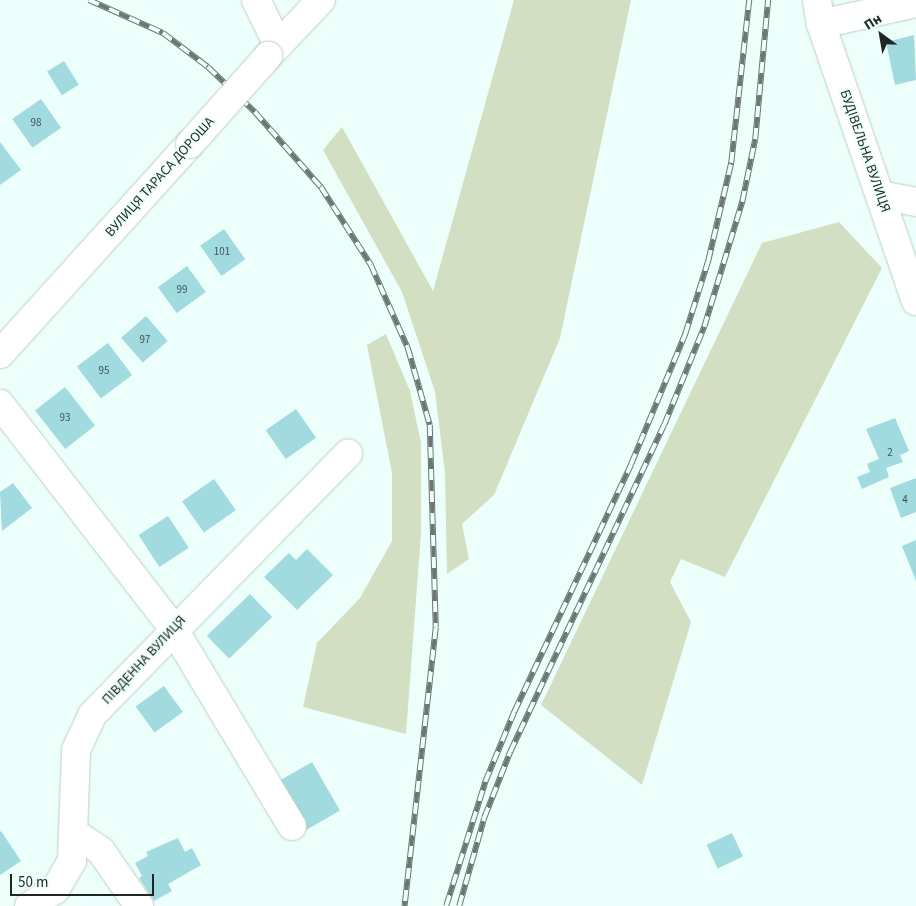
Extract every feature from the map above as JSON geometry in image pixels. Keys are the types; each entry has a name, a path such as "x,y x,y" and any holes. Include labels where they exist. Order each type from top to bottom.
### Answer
{"street":[{"path":"256,0 273,50"},
{"name":"ВУЛИЦЯ ТАРАСА ДОРОША","path":"0,354 273,50 321,0"},
{"path":"819,12 916,3"},
{"name":"БУДІВЕЛЬНА ВУЛИЦЯ","path":"819,12 916,301"},
{"path":"880,195 916,202"},
{"path":"0,404 173,628 292,826"},
{"name":"ПІВДЕННА ВУЛИЦЯ","path":"29,906 55,890 72,862 76,750 92,715 173,628 348,454"},
{"path":"73,832 101,851 139,906"}],"green space":[{"path":"514,0 631,0 560,338 494,495 462,524 469,559 447,574 445,473 435,392 402,292 323,150 342,127 433,291"},
{"path":"839,222 882,268 725,577 681,559 670,582 691,622 642,785 541,705 762,243"},
{"path":"386,334 410,391 421,443 421,533 406,734 303,707 317,643 360,598 392,541 392,473 367,345"}],"building":[{"path":"914,35 916,80 895,85 886,42"},
{"path":"64,61 79,85 62,95 47,72"},
{"path":"41,99 61,128 32,148 12,119"},
{"path":"0,142 21,170 0,185"},
{"path":"224,229 245,259 221,276 200,246"},
{"path":"187,266 206,292 177,313 158,287"},
{"path":"146,316 168,341 143,363 121,338"},
{"path":"108,343 132,375 101,398 77,366"},
{"path":"65,387 95,426 65,449 35,410"},
{"path":"296,409 316,438 286,459 266,430"},
{"path":"895,418 909,451 900,455 903,462 886,468 889,477 862,489 857,477 870,472 867,464 879,459 866,429"},
{"path":"916,478 916,512 901,518 890,488"},
{"path":"214,479 236,510 204,532 182,501"},
{"path":"13,483 32,508 2,531 0,492"},
{"path":"168,516 189,548 159,567 139,535"},
{"path":"916,540 916,581 902,546"},
{"path":"307,549 333,575 297,610 264,577 289,553 296,560"},
{"path":"250,594 272,617 229,659 207,636"},
{"path":"164,686 183,712 154,732 136,707"},
{"path":"312,762 340,810 306,830 278,782"},
{"path":"0,832 21,861 0,875"},
{"path":"732,833 743,857 718,868 707,845"},
{"path":"178,838 185,852 192,848 201,865 168,884 172,891 154,901 139,878 142,876 135,863 148,856 146,852"}],"railway":[{"path":"89,0 163,33 208,67 255,112 321,187 371,265 408,348 430,425 436,628 405,906"},
{"path":"446,906 485,782 514,712 631,464 685,334 708,261 731,163 749,0"},
{"path":"459,906 484,818 510,752 664,425 704,327 742,202 755,139 768,0"}]}
